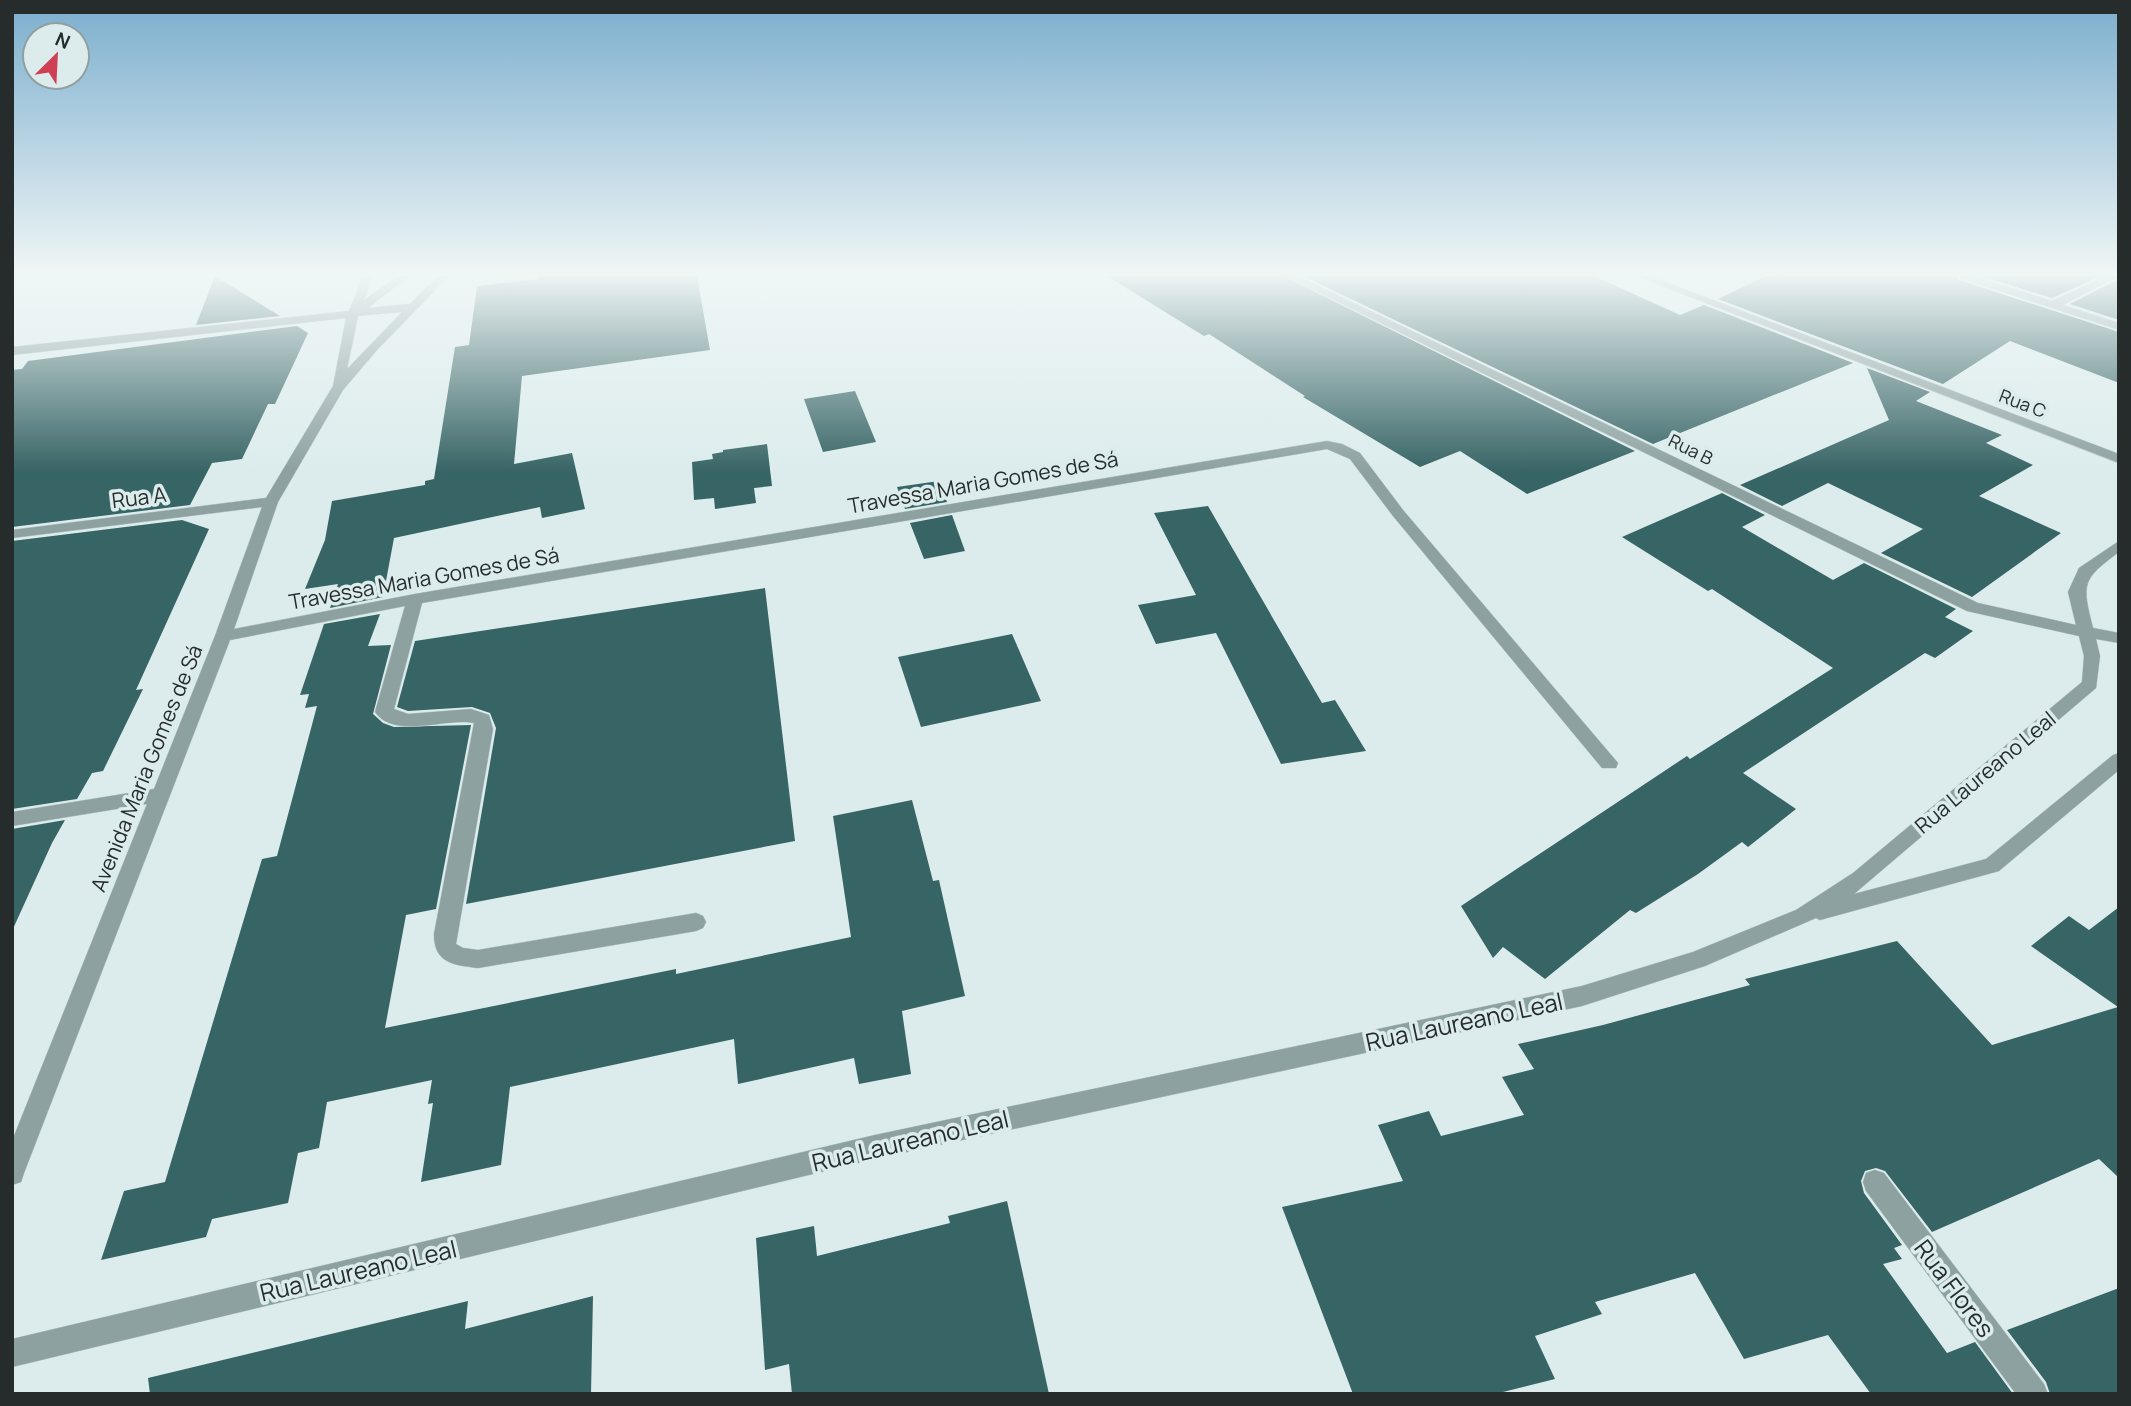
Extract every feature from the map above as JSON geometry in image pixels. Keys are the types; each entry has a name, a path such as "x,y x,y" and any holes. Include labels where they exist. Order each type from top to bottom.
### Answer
{"street":[{"path":"12,351 99,342"},
{"name":"Avenida Maria Gomes de Sá","path":"338,388 347,342"},
{"name":"Avenida Maria Gomes de Sá","path":"12,1173 223,636 271,502 338,388 380,342"},
{"name":"Rua B","path":"1425,342 1973,607 2119,638"},
{"name":"Rua C","path":"1812,342 2119,459"},
{"name":"Travessa Maria Gomes de Sá","path":"223,636 415,600 1327,445 1338,447 1355,456 1398,513 1609,763"},
{"name":"Rua A","path":"12,534 271,502"},
{"path":"2085,632 2076,592 2087,568 2119,545"},
{"path":"415,600 384,712 394,718 411,722 472,715 483,719 484,729 444,934 445,948 459,957 478,958 695,922"},
{"name":"Rua Laureano Leal","path":"1803,916 1860,879 2090,684 2092,656 2085,632"},
{"name":"Rua Laureano Leal","path":"12,1353 875,1147 1582,996 1697,960 1803,916 1993,865 2119,760"},
{"path":"12,819 159,795"},
{"name":"Rua Flores","path":"1875,1182 2034,1394"}],"building":[{"path":"177,342 304,342 275,404 268,404 242,459 212,463 190,505 12,527 12,370 22,369 28,361"},
{"path":"469,342 709,342 710,350 522,376 514,464 572,453 585,509 542,518 540,507 394,538 383,597 330,608 338,584 305,589 325,540 332,501 425,485 425,481 434,479 455,347 469,345"},
{"path":"1221,342 1415,342 1635,451 1527,494 1460,451 1420,467 1303,397 1305,396"},
{"path":"1440,342 1798,342 1853,363 1653,444"},
{"path":"1831,342 2009,342 1943,384"},
{"path":"2012,342 2119,342 2119,383"},
{"path":"1867,368 1930,392 1916,401 2002,435 1986,443 2033,465 1979,496 2061,533 1972,597 1881,553 1923,529 1828,483 1782,506 1740,485 1889,420"},
{"path":"855,391 876,442 823,452 804,399"},
{"path":"767,444 772,486 754,488 756,503 715,509 714,498 694,500 692,462 713,459 712,454 723,450"},
{"path":"939,481 947,502 905,509 897,487"},
{"path":"1722,493 1765,515 1742,527 1833,580 1864,563 1956,609 1945,617 1973,631 1935,658 1925,653 1743,773 1796,809 1748,847 1742,842 1698,874 1636,913 1630,910 1545,979 1503,947 1493,958 1461,906 1687,756 1690,759 1833,668 1712,589 1708,591 1622,537"},
{"path":"1208,506 1322,703 1335,700 1366,751 1281,764 1216,633 1156,644 1138,605 1196,595 1154,513"},
{"path":"952,515 965,551 924,559 910,523"},
{"path":"182,520 209,529 136,690 143,689 103,771 92,773 77,799 12,809 12,541"},
{"path":"765,588 795,841 466,904 496,728 490,713 472,707 408,711 397,707 415,641"},
{"path":"380,614 368,646 391,645 373,714 383,723 394,727 471,725 436,909 406,915 385,1028 676,969 676,974 851,937 833,816 912,800 933,881 939,880 965,996 902,1011 911,1074 859,1084 854,1058 738,1084 734,1039 510,1087 501,1165 421,1182 433,1103 428,1104 432,1080 327,1102 319,1148 298,1153 288,1203 212,1219 206,1237 101,1260 124,1191 165,1182 262,859 277,856 317,706 305,708 309,694 300,695 324,624"},
{"path":"1012,634 1041,701 921,727 898,657"},
{"path":"65,820 52,843 12,931 12,829"},
{"path":"2119,907 2119,1178 2099,1159 1932,1232 1885,1171 1876,1168 1865,1171 1861,1181 1864,1193 1902,1245 1894,1248 1902,1259 1883,1264 1947,1353 1975,1342 2013,1394 1871,1394 1828,1335 1744,1359 1695,1273 1595,1302 1602,1314 1535,1336 1555,1379 1495,1394 1353,1394 1282,1207 1403,1181 1378,1125 1429,1111 1441,1136 1524,1115 1502,1077 1534,1069 1518,1044 1603,1025 1750,985 1745,979 1897,941 1992,1045 2118,1007 2031,946 2069,916 2089,930"},
{"path":"1007,1201 1049,1394 792,1394 789,1364 765,1370 756,1238 814,1226 817,1256 950,1223 948,1216"},
{"path":"2119,1288 2119,1394 2050,1394 2046,1382 2007,1330"},
{"path":"593,1296 591,1394 150,1394 148,1378 468,1301 465,1329"}]}
